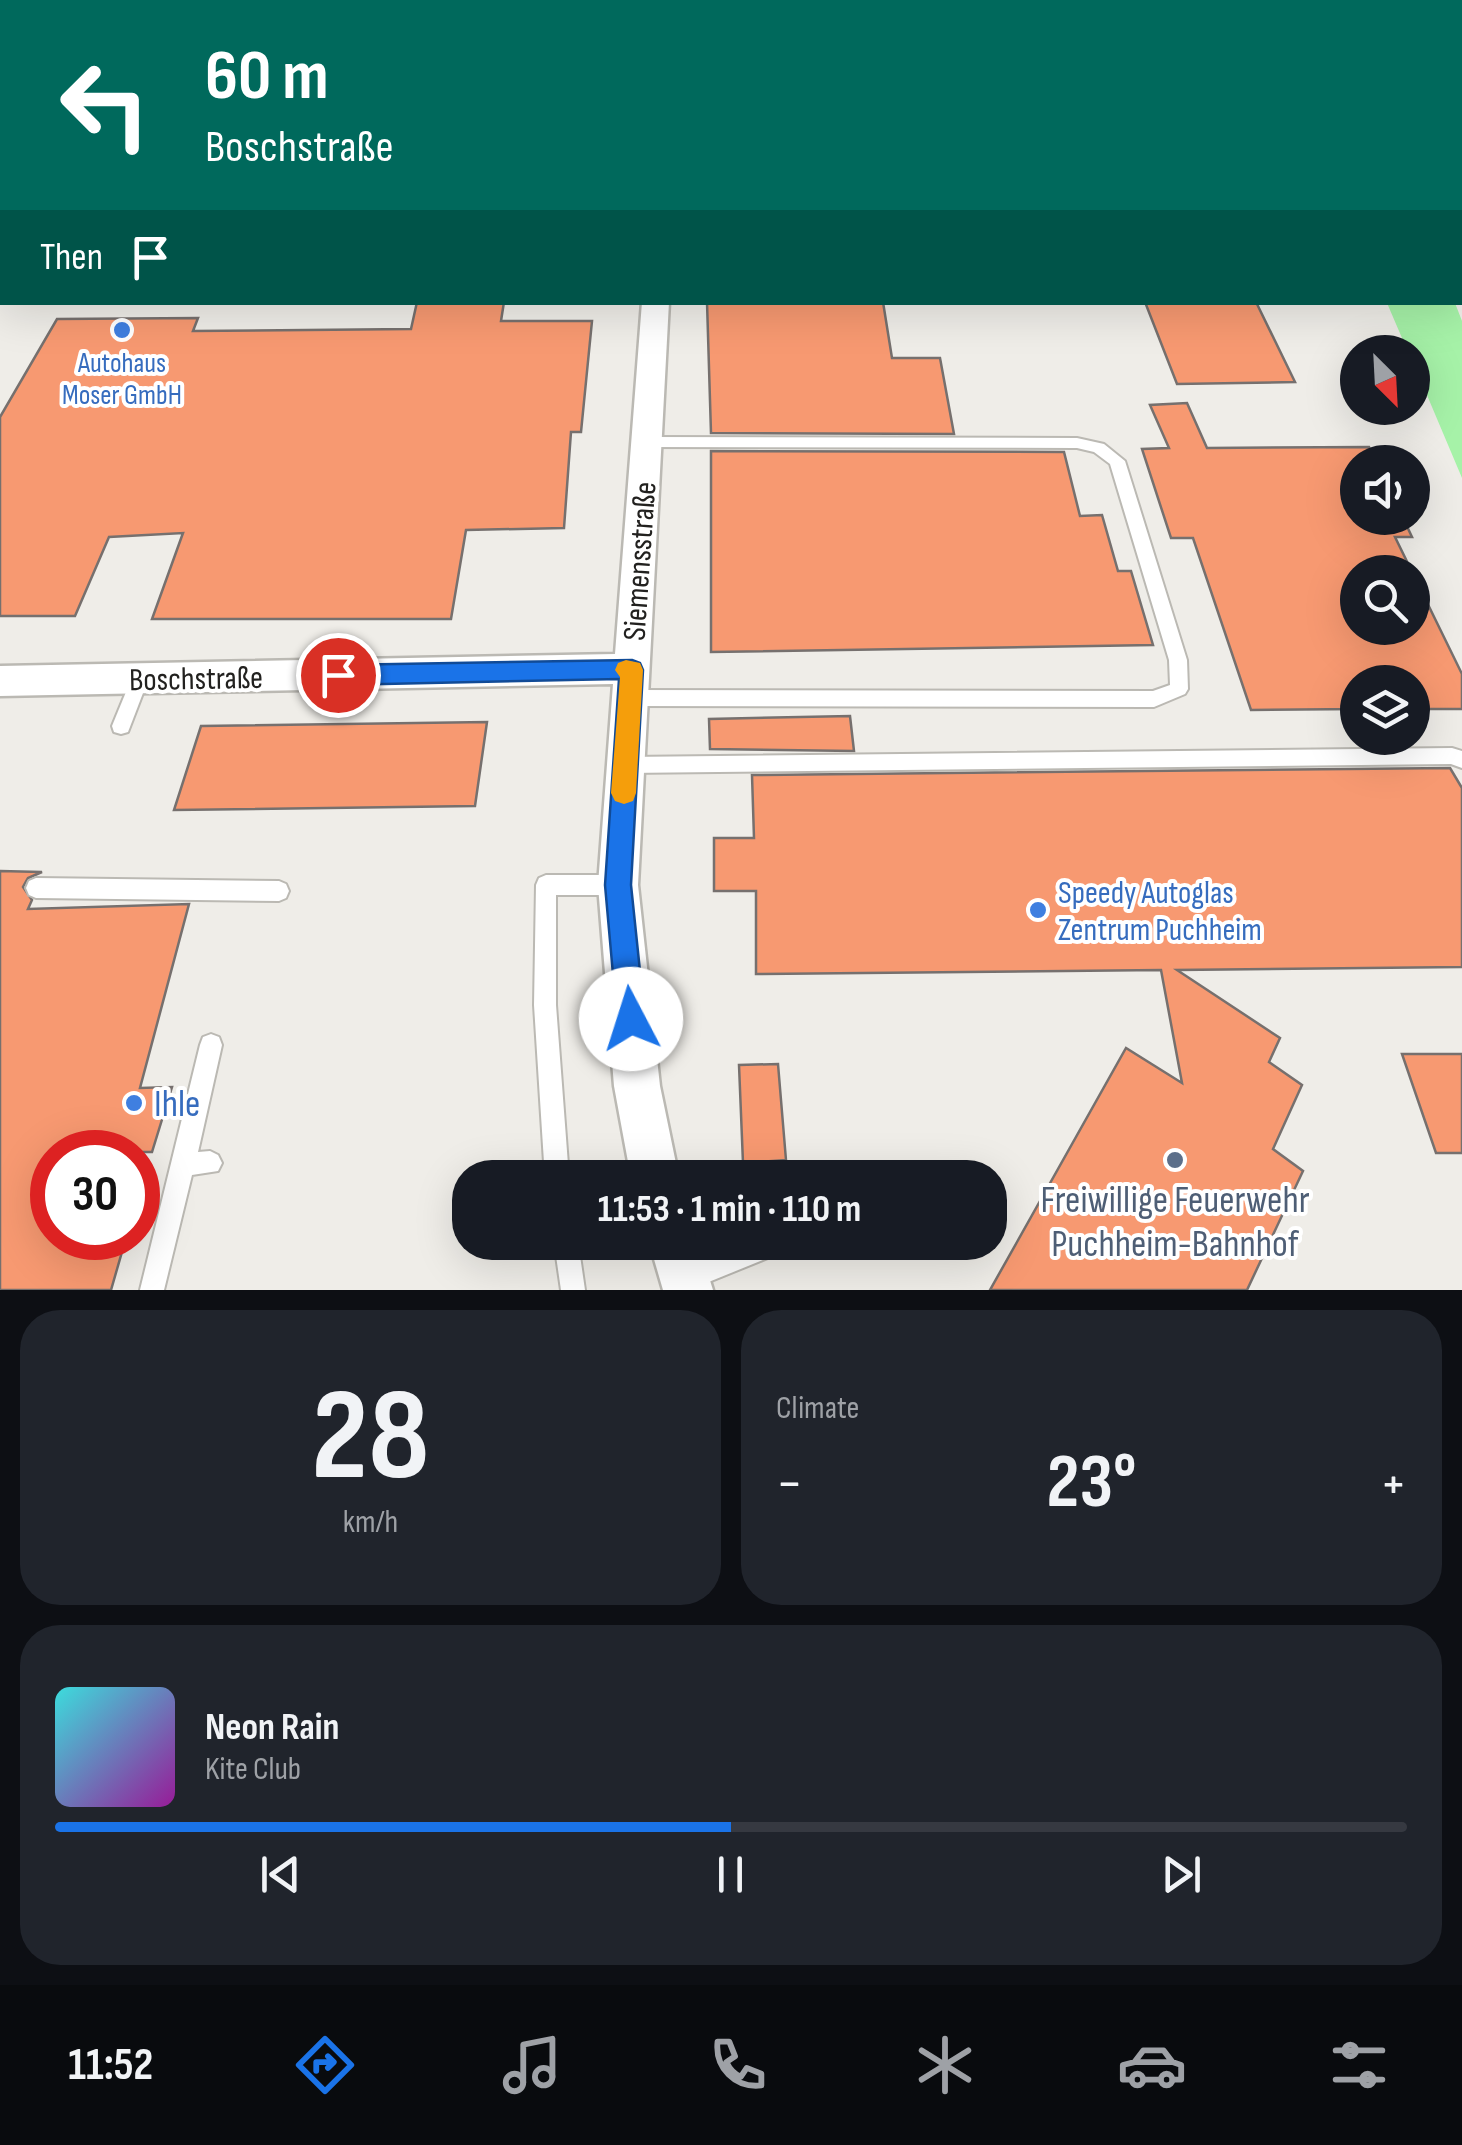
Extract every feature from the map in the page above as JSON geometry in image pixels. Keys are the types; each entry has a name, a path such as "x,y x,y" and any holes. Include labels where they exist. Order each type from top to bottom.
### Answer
{"street":[{"name":"Siemensstraße","path":"651,1160 637,1086 618,885 656,305"},
{"name":"Boschstraße","path":"0,681 631,684"}],"lane":[{"path":"631,684 1154,699 1180,689 1178,660 1116,461 1099,448 1077,443 646,442"},
{"path":"122,726 139,680"},
{"path":"626,765 1452,756 1462,760"},
{"path":"556,1160 545,1004 546,885 618,885"},
{"path":"36,888 278,891"},
{"path":"152,1290 211,1045"},
{"path":"183,1164 210,1163"},
{"path":"569,1260 573,1290"},
{"path":"682,1271 718,1260"}],"green space":[{"path":"1388,305 1456,305 1462,321 1462,478 1430,402 1430,335 1401,335"}],"building":[{"path":"416,305 504,305 501,321 592,321 581,432 571,432 564,528 466,530 451,619 152,619 183,533 109,537 75,616 0,616 0,417 57,319 198,318 193,331 411,329"},
{"path":"707,305 883,305 892,358 940,358 954,434 711,433"},
{"path":"1146,305 1257,305 1295,382 1177,384"},
{"path":"1187,403 1207,448 1340,447 1340,535 1412,537 1395,537 1404,555 1340,555 1340,645 1430,645 1430,609 1462,674 1462,709 1430,709 1430,665 1340,665 1340,709 1251,710 1193,538 1171,538 1142,449 1169,448 1150,405"},
{"path":"711,451 1064,452 1080,516 1102,515 1118,571 1131,571 1153,645 711,652"},
{"path":"850,716 854,751 710,749 709,719"},
{"path":"487,722 475,806 174,810 201,726"},
{"path":"1450,768 1462,788 1462,967 1177,970 1280,1038 1269,1062 1302,1085 1273,1149 1303,1171 1247,1290 990,1290 1126,1048 1182,1083 1161,970 756,974 756,891 714,891 714,838 754,838 752,775"},
{"path":"0,871 42,872 28,878 23,887 32,900 28,909 189,904 140,1088 172,1087 159,1130 30,1130 30,1260 120,1260 111,1290 0,1290"},
{"path":"1402,1054 1462,1054 1462,1153 1436,1153"},
{"path":"778,1064 786,1160 743,1160 739,1065"}],"slow traffic":[{"path":"624,793 632,670 626,670"}],"place":[{"name":"Autohaus Moser GmbH","path":"122,330"},
{"name":"Speedy Autoglas Zentrum Puchheim","path":"1038,910"},
{"name":"Ihle","path":"134,1103"},
{"name":"Freiwillige Feuerwehr Puchheim-Bahnhof","path":"1175,1160"}],"route":[{"path":"338,675 632,670 618,885 631,1019"}]}
